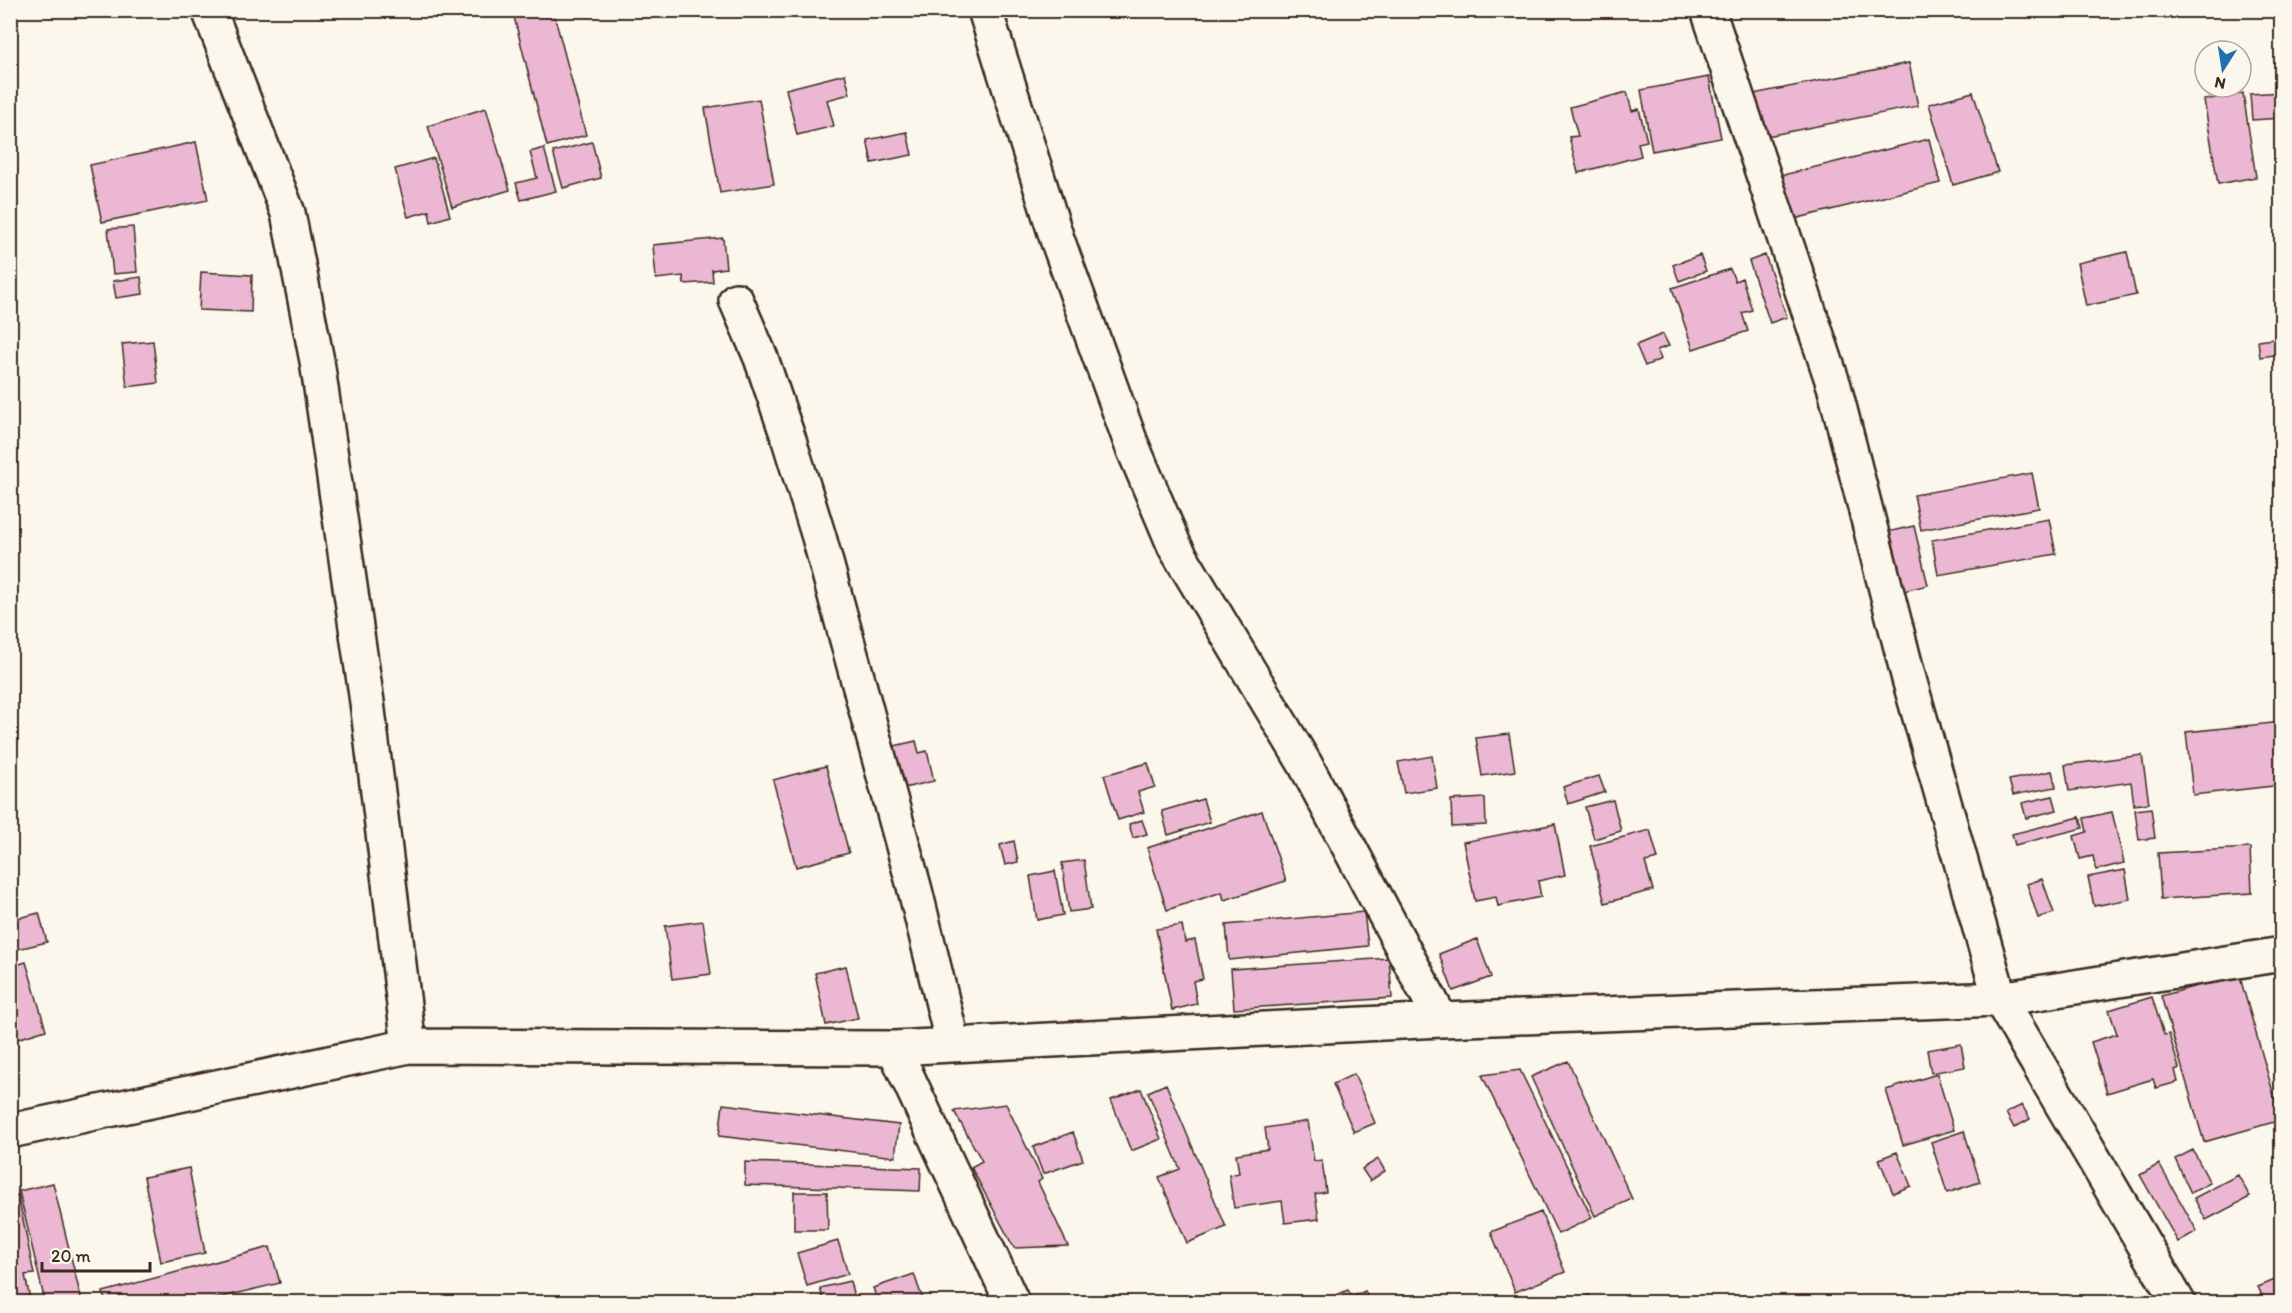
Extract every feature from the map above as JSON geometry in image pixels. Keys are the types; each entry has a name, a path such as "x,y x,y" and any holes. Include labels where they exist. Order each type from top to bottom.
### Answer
{"street":[{"path":"209,10 288,213 318,361 367,702 410,1046"},
{"path":"984,10 1057,239 1131,443 1175,547 1305,764 1441,1020"},
{"path":"1708,10 1834,386 1909,679 2000,999 2178,1302"},
{"path":"736,300 778,409 819,537 915,890 953,1045"},
{"path":"10,1131 410,1046 894,1048 1441,1020 2000,999 2282,954"},
{"path":"894,1048 1012,1302"}],"building":[{"path":"538,10 553,10 586,135 547,146 514,17"},
{"path":"1909,63 1918,106 1762,137 1753,94"},
{"path":"845,74 850,94 827,100 834,126 797,135 786,89"},
{"path":"1709,77 1721,138 1652,151 1641,90"},
{"path":"1627,92 1632,111 1639,109 1647,141 1638,143 1641,156 1578,173 1569,137 1578,136 1570,107"},
{"path":"1973,92 1998,172 1953,185 1929,104"},
{"path":"2282,92 2282,118 2252,120 2250,99 2253,99 2253,94"},
{"path":"759,99 774,184 720,193 705,108"},
{"path":"2244,99 2256,177 2218,184 2204,100"},
{"path":"486,108 510,190 452,207 428,126"},
{"path":"907,132 912,155 872,163 867,140"},
{"path":"1929,139 1940,183 1790,220 1779,176"},
{"path":"196,142 208,200 102,222 90,165"},
{"path":"592,142 601,178 563,188 553,152"},
{"path":"544,148 556,191 521,200 516,183 537,178 530,152"},
{"path":"434,158 450,216 431,222 429,211 408,217 395,169"},
{"path":"133,227 137,272 113,274 108,229"},
{"path":"723,238 726,268 712,270 713,282 684,284 683,276 656,279 653,245"},
{"path":"2127,252 2136,295 2086,306 2077,263"},
{"path":"1700,255 1706,271 1679,281 1673,265"},
{"path":"1765,255 1787,317 1770,323 1749,261"},
{"path":"1730,269 1735,281 1742,278 1752,310 1742,313 1748,331 1693,349 1672,288"},
{"path":"201,272 252,275 251,312 199,310"},
{"path":"141,277 143,294 116,298 113,281"},
{"path":"1663,334 1669,346 1657,350 1661,359 1645,366 1636,345"},
{"path":"2281,338 2282,354 2260,357 2258,341"},
{"path":"153,341 158,383 127,387 122,344"},
{"path":"2032,473 2039,508 1921,530 1914,495"},
{"path":"2049,519 2056,554 1938,575 1932,540"},
{"path":"1914,526 1928,585 1900,592 1887,532"},
{"path":"2282,722 2282,785 2193,795 2186,732"},
{"path":"1509,734 1515,771 1482,776 1476,738"},
{"path":"916,741 919,753 927,751 934,781 904,788 894,746"},
{"path":"2142,755 2149,803 2134,805 2131,782 2069,791 2065,765"},
{"path":"1432,756 1437,788 1404,793 1398,762"},
{"path":"1148,763 1155,787 1138,792 1144,812 1118,820 1104,775"},
{"path":"826,766 849,853 796,867 773,780"},
{"path":"2052,771 2056,787 2013,795 2009,780"},
{"path":"1599,776 1605,792 1568,804 1563,787"},
{"path":"2053,796 2057,810 2026,818 2022,803"},
{"path":"1485,798 1486,825 1452,827 1451,800"},
{"path":"1203,799 1210,822 1168,835 1162,811"},
{"path":"1613,800 1621,831 1594,839 1585,807"},
{"path":"2151,808 2155,838 2139,840 2135,810"},
{"path":"1262,811 1286,881 1224,900 1222,892 1167,910 1147,848"},
{"path":"2112,812 2124,863 2096,870 2093,856 2080,859 2074,836 2087,832 2084,818"},
{"path":"2080,817 2083,828 2015,845 2012,834"},
{"path":"1142,820 1147,834 1133,838 1129,824"},
{"path":"1555,824 1565,875 1538,881 1541,897 1498,906 1496,897 1475,901 1463,842"},
{"path":"1650,830 1658,859 1645,862 1653,890 1605,903 1590,846"},
{"path":"1014,841 1018,862 1005,865 1000,845"},
{"path":"2250,848 2252,893 2161,899 2158,853"},
{"path":"1084,860 1091,909 1069,912 1062,863"},
{"path":"2125,870 2130,899 2094,906 2088,877"},
{"path":"1055,871 1063,915 1037,920 1030,876"},
{"path":"2042,879 2054,913 2038,918 2027,884"},
{"path":"1364,912 1368,946 1229,960 1226,925"},
{"path":"39,913 47,942 10,951 10,920"},
{"path":"703,921 711,974 672,979 665,926"},
{"path":"1182,925 1185,942 1195,940 1203,979 1193,981 1197,1004 1172,1010 1156,929"},
{"path":"1477,939 1491,977 1453,991 1439,954"},
{"path":"1389,958 1392,998 1234,1009 1231,969"},
{"path":"26,962 46,1030 17,1039 10,1023 10,967"},
{"path":"846,966 858,1018 826,1025 815,973"},
{"path":"2239,974 2281,1120 2204,1142 2161,996"},
{"path":"2152,997 2164,1035 2169,1034 2179,1068 2175,1070 2178,1082 2156,1088 2153,1079 2107,1093 2091,1042 2117,1034 2109,1010"},
{"path":"1961,1044 1965,1067 1931,1073 1927,1050"},
{"path":"1568,1061 1632,1199 1595,1216 1531,1077"},
{"path":"1520,1070 1592,1218 1558,1234 1482,1075"},
{"path":"1354,1074 1375,1123 1354,1132 1333,1084"},
{"path":"1937,1074 1954,1130 1903,1145 1886,1090"},
{"path":"1166,1084 1226,1227 1187,1243 1159,1177 1180,1169 1148,1092"},
{"path":"1141,1089 1161,1139 1131,1151 1111,1100"},
{"path":"723,1104 899,1125 895,1157 719,1136"},
{"path":"1006,1104 1042,1179 1038,1182 1068,1246 1014,1248 971,1167 982,1161 954,1111"},
{"path":"2022,1105 2030,1119 2014,1128 2006,1113"},
{"path":"1308,1121 1314,1161 1322,1160 1326,1192 1315,1194 1319,1219 1285,1223 1282,1201 1234,1208 1229,1175 1239,1173 1236,1154 1268,1149 1265,1128"},
{"path":"1964,1131 1980,1182 1947,1193 1931,1142"},
{"path":"1073,1132 1083,1160 1043,1174 1033,1147"},
{"path":"2193,1150 2210,1183 2191,1193 2175,1159"},
{"path":"1897,1152 1911,1186 1893,1193 1879,1159"},
{"path":"1378,1159 1385,1171 1370,1181 1362,1169"},
{"path":"745,1162 921,1168 920,1191 745,1185"},
{"path":"2159,1164 2197,1231 2178,1242 2140,1175"},
{"path":"189,1168 205,1253 161,1262 144,1177"},
{"path":"2238,1175 2250,1197 2206,1220 2194,1198"},
{"path":"53,1183 82,1302 45,1302 19,1191"},
{"path":"794,1192 827,1192 828,1230 794,1230"},
{"path":"18,1195 34,1274 25,1275 30,1299 10,1302 10,1196"},
{"path":"1541,1212 1565,1272 1515,1292 1491,1232"},
{"path":"838,1241 848,1274 807,1286 797,1253"},
{"path":"270,1247 280,1283 202,1302 105,1302 103,1292"},
{"path":"914,1274 923,1300 878,1302 873,1288"},
{"path":"2282,1277 2282,1302 2265,1302 2258,1287"},
{"path":"850,1281 854,1297 824,1302 820,1288"},
{"path":"1348,1290 1352,1297 1365,1291 1370,1302 1329,1302 1327,1299"},
{"path":"1589,1295 1592,1302 1570,1302"}]}
